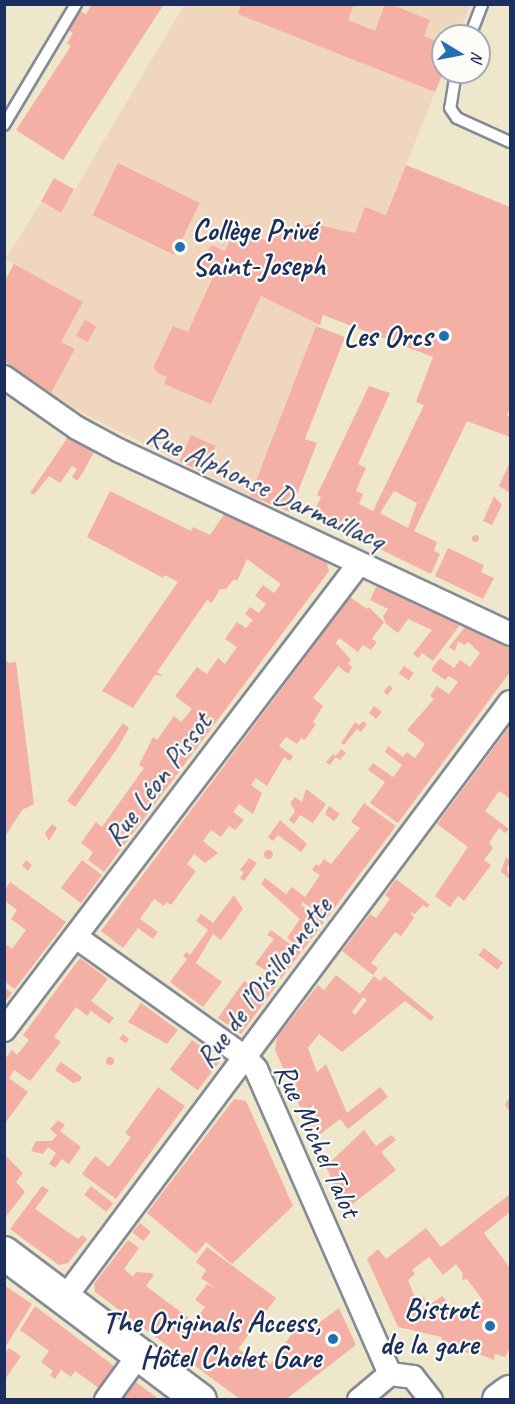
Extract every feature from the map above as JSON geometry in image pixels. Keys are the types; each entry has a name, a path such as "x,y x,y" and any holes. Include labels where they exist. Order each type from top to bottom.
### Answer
{"street":[{"name":"Rue Alphonse Darmaillacq","path":"4,377 76,428 120,451 358,565 510,634"},
{"name":"Rue Léon Pissot","path":"4,1030 358,565"},
{"name":"Rue de l’Oisillonnette","path":"64,1299 510,702"},
{"name":"Rue Michel Talot","path":"76,937 245,1057 256,1069 390,1374"},
{"path":"4,1253 138,1356 200,1400"},
{"path":"106,1400 138,1356"},
{"path":"359,1400 390,1374 413,1377 431,1400"},
{"path":"499,1400 510,1392"}],"lane":[{"path":"4,125 76,4"},
{"path":"474,24 482,4"},
{"path":"454,84 450,108 457,118 510,142"}],"shaded area":[{"name":"Collège Privé Saint-Joseph","path":"184,5 470,5 463,24 431,24 431,84 438,84 386,215 365,208 250,496 86,415 51,393 75,349 61,342 83,302 5,259 41,203 61,213"}],"building":[{"path":"92,4 164,4 63,160 16,130 71,46 67,43 73,33 68,30 80,11 86,14"},
{"path":"241,4 354,4 348,20 375,31 385,4 390,4 430,20 424,36 431,39 431,84 438,84 435,92 238,14"},
{"path":"118,163 200,203 174,255 93,215"},
{"path":"406,165 510,207 510,407 507,416 510,417 510,437 467,421 414,531 437,542 434,551 440,554 431,574 312,516 321,497 317,495 369,386 390,393 358,464 366,468 356,491 363,494 359,504 373,511 424,405 416,402 433,357 323,315 320,325 261,296 211,404 164,384 167,377 156,372 154,366 173,326 188,332 212,279 198,273 211,245 225,251 236,228 269,242 287,230 312,224 355,233 365,207 386,215","holes":["394,491 417,503 408,528 380,513"]},
{"path":"54,178 74,189 61,213 41,202"},
{"path":"14,264 83,302 61,342 75,349 51,393 4,361 4,282"},
{"path":"85,320 96,326 88,342 76,336"},
{"path":"316,326 345,337 305,439 317,443 290,512 250,496"},
{"path":"191,435 216,446 204,472 179,461"},
{"path":"68,437 95,450 82,474 77,481 72,477 77,469 72,466 60,483 49,476 34,495 30,493"},
{"path":"510,462 510,493 499,486"},
{"path":"110,491 191,531 193,527 210,535 225,513 326,560 329,571 104,872 88,860 93,852 81,843 96,822 102,827 144,768 139,765 153,737 157,740 174,716 181,722 192,709 175,696 197,667 207,674 218,658 225,664 237,647 225,639 237,622 246,628 253,620 245,614 250,607 259,613 266,604 255,596 263,585 274,593 281,584 247,559 237,581 234,579 226,589 220,589 212,603 207,600 157,672 163,676 155,675 133,708 102,691 178,582 165,575 163,578 87,537"},
{"path":"494,496 502,505 492,525 483,521"},
{"path":"475,535 478,538 475,541 472,538"},
{"path":"448,548 484,565 481,572 494,578 483,599 435,576"},
{"path":"377,585 460,625 433,661 422,653 418,658 413,654 432,630 408,619 398,633 386,624 383,616 388,609 370,600"},
{"path":"350,597 367,609 369,607 384,622 372,639 377,642 371,650 363,645 358,652 339,638 336,643 351,660 348,664 352,667 348,674 338,666 313,698 323,706 313,722 316,724 305,740 301,738 297,744 286,737 279,746 293,756 290,761 284,757 267,786 256,778 251,785 262,793 253,814 239,804 233,812 244,820 235,830 229,826 221,837 211,830 203,841 218,853 205,863 194,854 187,864 196,871 171,905 166,902 164,906 154,899 140,919 158,932 153,939 138,928 123,948 101,931"},
{"path":"465,627 510,649 510,672 398,823 370,803 385,782 368,770 373,763 393,777 402,765 385,752 388,746 403,757 407,752 415,758 425,744 407,730 434,699 430,696 437,686 449,694 458,682 449,676 445,680 431,670 440,658 454,668 460,660 470,667 480,653 468,642 464,645 458,641 455,651 449,647"},
{"path":"4,658 9,663 16,662 34,804 22,810 4,838"},
{"path":"404,666 414,673 409,680 399,673"},
{"path":"389,685 393,688 388,695 384,692"},
{"path":"374,706 382,712 376,719 369,713"},
{"path":"363,721 367,724 361,732 357,729 344,745 341,743 355,722 359,725"},
{"path":"123,723 129,728 117,749 75,807 67,801"},
{"path":"510,726 510,799 499,791 485,811 509,829 505,833 499,828 489,843 493,848 484,860 491,865 464,901 458,896 450,907 435,896 468,847 437,824"},
{"path":"341,749 346,753 340,760 335,757"},
{"path":"333,754 336,756 330,765 326,762"},
{"path":"306,789 326,804 313,823 300,815 294,824 289,820 295,811 290,803 295,797 302,802"},
{"path":"364,803 396,826 326,919 303,902 301,905 324,922 303,950 287,938 300,919 261,884 265,878 286,894 292,887 305,897 320,875 312,870 316,864 319,866 324,859 331,864 360,828 351,822"},
{"path":"329,806 340,814 334,821 325,814"},
{"path":"280,820 307,844 301,852 278,835 273,841 268,837"},
{"path":"52,824 57,828 49,841 45,833"},
{"path":"268,850 272,854 268,858 264,854"},
{"path":"506,857 510,861 507,869 510,879 501,872"},
{"path":"249,858 257,863 244,881 240,878 244,872 240,870"},
{"path":"26,860 32,865 28,871 22,866"},
{"path":"82,860 102,875 81,903 61,888"},
{"path":"396,879 430,905 427,908 423,905 415,914 410,912 414,918 401,936 395,932 371,963 378,968 373,975 342,951 370,914 376,918 390,899 385,895"},
{"path":"10,882 66,922 15,989 4,981 4,948 7,945 12,949 26,930 11,919 17,910 5,901 5,890"},
{"path":"234,895 243,909 221,940 213,934 196,963 222,982 203,1007 170,982 187,959 183,956 186,952 190,955 208,930 196,921 201,914 213,923"},
{"path":"271,930 301,952 281,979 255,964 274,939 267,935"},
{"path":"484,948 503,963 497,970 478,955"},
{"path":"80,958 108,979 91,1001 114,1018 109,1024 91,1011 87,1016 76,1007 54,1037 61,1042 30,1081 14,1070 9,1078 28,1092 6,1122 4,1060 12,1050 17,1055 29,1040 23,1035"},
{"path":"262,974 276,986 241,1034 218,1018 244,981 253,987"},
{"path":"336,975 360,994 374,976 380,981 384,976 434,1017 431,1021 405,1001 342,1052 319,1034 308,1048 317,1072 326,1064 347,1113 380,1087 388,1097 348,1129 340,1119 314,1139 275,1050 277,1037 318,985 324,990","holes":["363,997 367,1000 355,1015 352,1012"]},
{"path":"4,987 12,993 4,1003"},
{"path":"141,1003 178,1030 167,1044 128,1022"},
{"path":"123,1034 129,1039 126,1043 119,1039"},
{"path":"192,1040 220,1061 198,1091 170,1070"},
{"path":"110,1057 114,1061 110,1065 106,1061"},
{"path":"61,1062 82,1077 80,1081 73,1083 55,1070"},
{"path":"158,1087 185,1106 116,1199 82,1174 95,1156 109,1167 131,1137 125,1133"},
{"path":"510,1097 510,1111 505,1105"},
{"path":"234,1099 246,1101 293,1206 232,1264 206,1242 196,1254 147,1213"},
{"path":"58,1120 65,1125 60,1131 81,1147 69,1164 62,1159 55,1168 49,1164 56,1153 48,1147 43,1154 31,1151 36,1141 52,1141 57,1135 50,1129"},
{"path":"364,1130 376,1146 391,1135 396,1140 381,1152 396,1170 345,1210 326,1166"},
{"path":"6,1156 23,1173 16,1182 25,1192 4,1219"},
{"path":"42,1186 49,1190 35,1209 78,1239 82,1235 87,1239 68,1263 59,1265 10,1229"},
{"path":"91,1186 113,1203 106,1212 84,1195"},
{"path":"510,1194 510,1212 484,1233 510,1268 510,1348 505,1357 495,1354 494,1360 471,1351 469,1353 441,1347 442,1337 398,1327 367,1259 378,1249 386,1259 426,1228 441,1247","holes":["429,1257 443,1275 456,1264 463,1274 462,1280 467,1279 484,1302 471,1313 454,1309 442,1296 427,1307 424,1297 416,1300 408,1280 415,1274 412,1270"]},
{"path":"140,1223 151,1232 143,1241 132,1232"},
{"path":"128,1240 139,1248 124,1269 133,1277 136,1272 154,1275 146,1286 194,1322 205,1307 195,1300 207,1284 217,1289 201,1278 206,1270 196,1262 207,1247 276,1298 238,1349 249,1356 261,1355 270,1364 286,1348 283,1346 302,1320 309,1330 339,1308 356,1345 285,1400 241,1400 95,1292 94,1284"},
{"path":"4,1285 32,1304 4,1349"},
{"path":"35,1306 118,1369 103,1391 75,1371 71,1377 61,1370 55,1379 50,1375 53,1371 41,1362 49,1351 20,1330"},
{"path":"9,1348 21,1356 4,1381 4,1354"},
{"path":"132,1379 160,1400 117,1400"}],"place":[{"name":"Collège Privé Saint-Joseph","path":"180,247"},
{"name":"Les Orcs","path":"444,336"},
{"name":"Bistrot de la gare","path":"490,1326"},
{"name":"The Originals Access, Hôtel Cholet Gare","path":"333,1339"}]}
